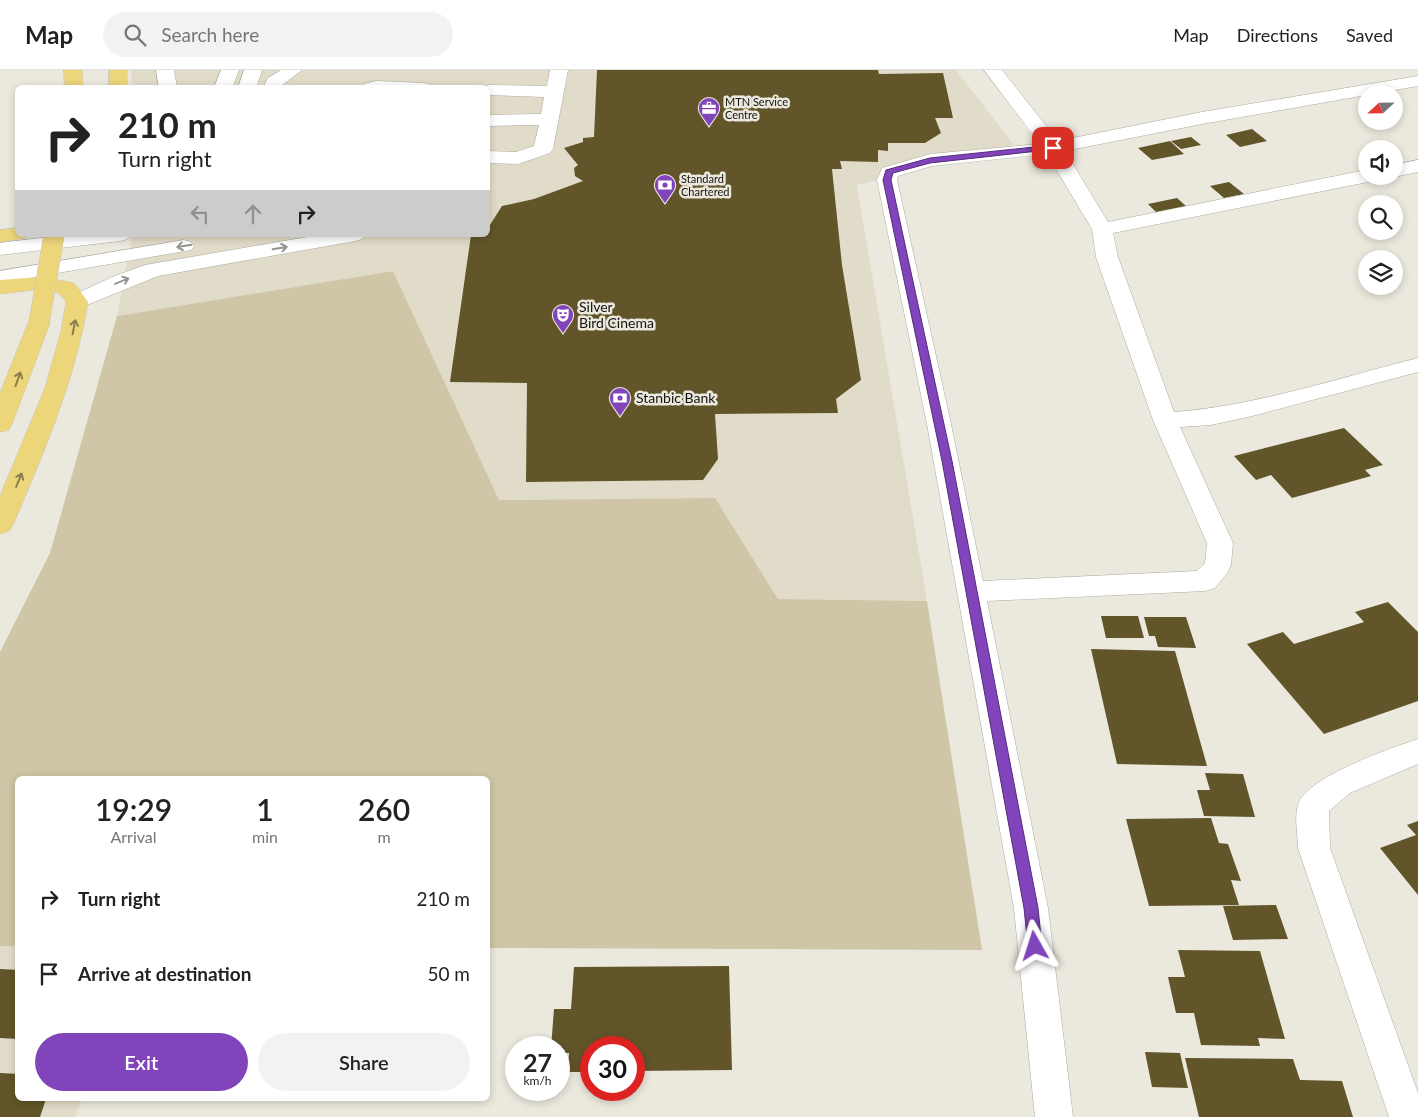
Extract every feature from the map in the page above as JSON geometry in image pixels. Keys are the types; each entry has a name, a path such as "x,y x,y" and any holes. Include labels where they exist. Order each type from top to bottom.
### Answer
{"highway":[{"path":"73,70 74,85"},
{"path":"118,70 118,85"},
{"path":"0,236 15,234"},
{"path":"0,424 39,323 54,237"},
{"path":"0,286 41,283 66,288 78,302 74,329 42,428 0,525"}],"street":[{"path":"165,70 168,85"},
{"path":"217,70 221,85"},
{"path":"223,85 230,70"},
{"path":"248,85 253,70"},
{"path":"273,85 274,82 293,70"},
{"path":"490,158 518,158 542,148 550,120 559,70"},
{"path":"972,592 1205,581 1218,564 1220,543 1165,420 1107,257 1102,229 1053,148 993,70"},
{"path":"1054,1117 1031,908 940,424 887,180 889,172 930,160 1053,148 1202,118 1418,81"},
{"path":"373,83 393,85"},
{"path":"490,90 555,92"},
{"path":"490,120 550,120"},
{"path":"1403,169 1418,166"},
{"path":"1102,229 1358,178"},
{"path":"0,249 103,237"},
{"path":"0,277 238,237"},
{"path":"78,302 120,282 153,270 343,237"},
{"path":"1165,420 1211,416 1248,409 1418,365"},
{"path":"1408,1117 1314,848 1313,806 1338,784 1418,751"}],"shaded area":[{"path":"131,70 956,70 1014,145 857,185 927,601 778,599 715,498 499,500 393,271 117,316 132,237 490,237 490,85 132,85"},
{"path":"393,271 499,500 715,498 778,599 927,601 982,950 490,948 490,776 15,776 15,946 0,946 0,652 50,553 117,316"},
{"path":"0,946 15,946 15,1101 81,1101 75,1117 0,1117"}],"building":[{"path":"597,70 878,70 879,74 943,73 953,118 935,118 941,133 925,143 888,143 888,151 878,150 878,162 840,161 842,169 832,169 842,265 861,380 836,399 838,413 715,414 718,459 703,480 526,482 527,383 450,382 471,237 490,237 490,225 502,206 534,199 583,181 575,176 574,168 578,165 564,148 583,142 583,138 594,137"},
{"path":"1252,129 1267,141 1240,147 1226,135"},
{"path":"1191,137 1201,145 1181,149 1171,141"},
{"path":"1170,141 1184,154 1152,160 1138,148"},
{"path":"1229,182 1244,194 1224,198 1210,186"},
{"path":"1177,198 1187,207 1157,213 1148,204"},
{"path":"1344,428 1383,465 1365,470 1371,476 1292,498 1271,475 1256,480 1234,456"},
{"path":"1388,602 1418,632 1418,701 1324,734 1247,644 1283,632 1294,644 1364,622 1355,612"},
{"path":"1101,616 1138,616 1144,638 1106,638"},
{"path":"1144,617 1186,617 1196,648 1158,647 1155,636 1149,636"},
{"path":"1091,649 1175,651 1207,766 1117,764"},
{"path":"1205,773 1243,774 1255,817 1204,816 1197,790 1210,790"},
{"path":"1211,818 1219,843 1228,844 1241,881 1231,880 1239,905 1149,906 1126,819"},
{"path":"1418,821 1418,895 1380,848 1416,835 1407,825"},
{"path":"1276,905 1288,939 1233,940 1223,906"},
{"path":"1178,950 1260,951 1285,1039 1258,1038 1260,1046 1201,1045 1194,1013 1176,1013 1168,977 1185,977"},
{"path":"729,966 732,1070 645,1071 645,1036 580,1036 580,1072 570,1072 570,1036 552,1036 554,1009 571,1009 574,967"},
{"path":"0,969 15,970 15,1039 0,1038"},
{"path":"1145,1052 1180,1053 1188,1088 1152,1087"},
{"path":"1185,1058 1293,1059 1300,1080 1342,1081 1353,1117 1199,1117"},
{"path":"0,1073 15,1074 15,1101 45,1101 40,1117 0,1117"}],"place":[{"name":"MTN Service Centre","path":"709,127"},
{"name":"Standard Chartered","path":"665,204"},
{"name":"Silver Bird Cinema","path":"563,334"},
{"name":"Stanbic Bank","path":"620,417"}],"route":[{"path":"1035,946 1031,908 940,424 887,180 889,172 904,166 930,160 1053,148"}]}
